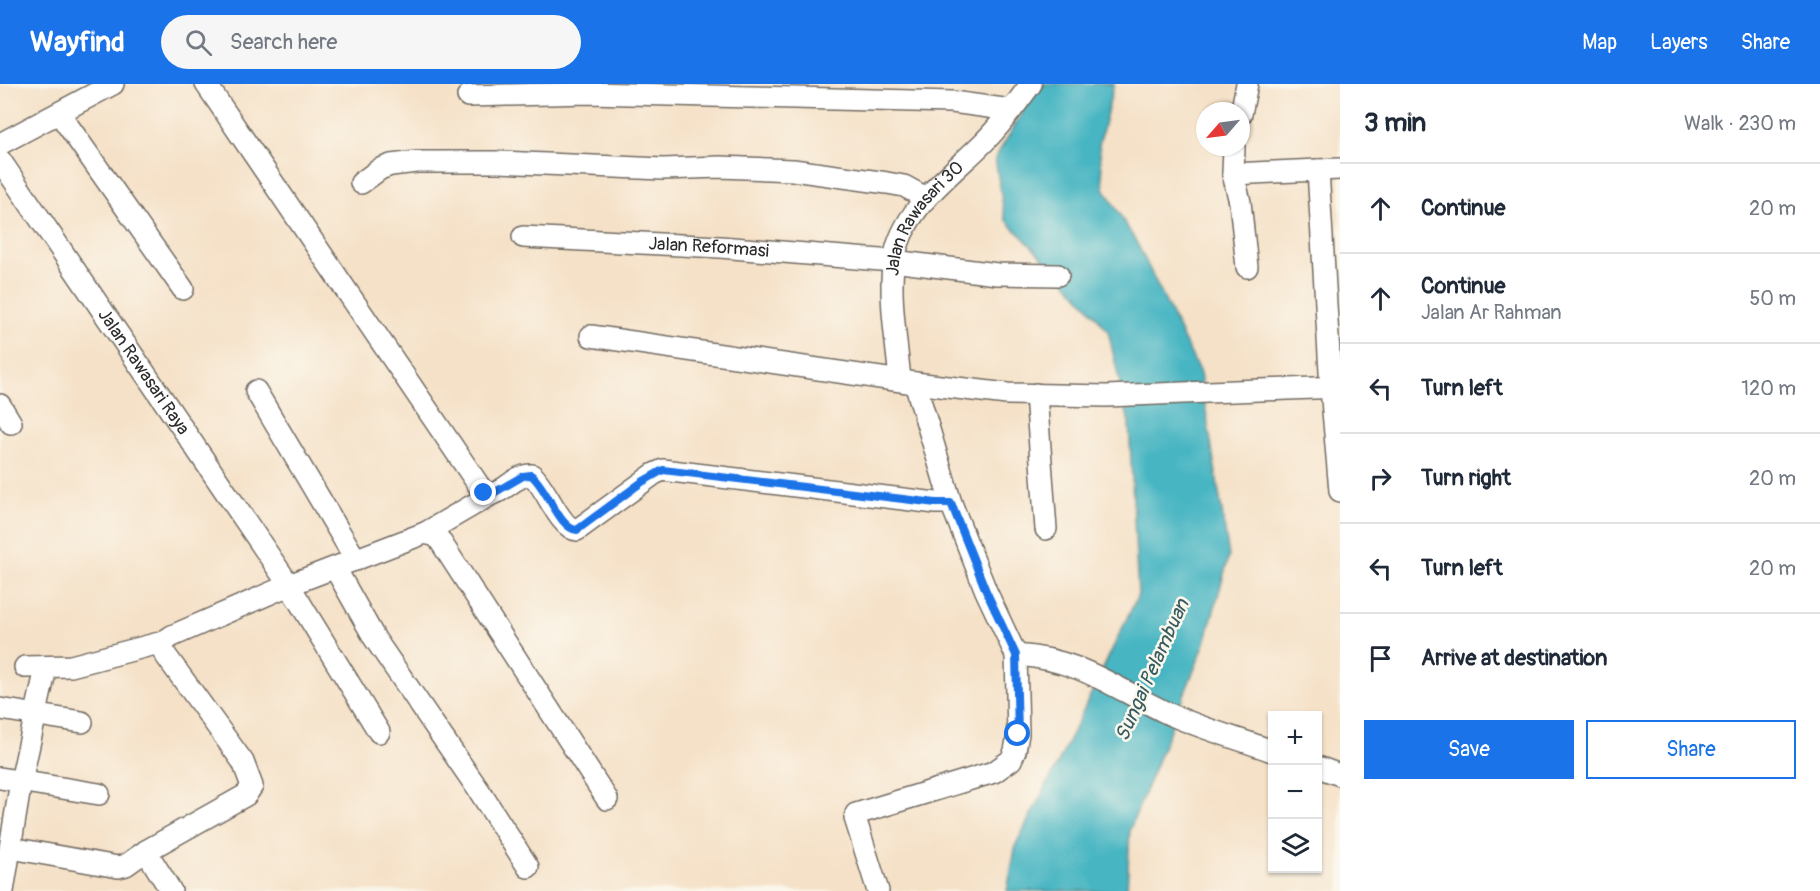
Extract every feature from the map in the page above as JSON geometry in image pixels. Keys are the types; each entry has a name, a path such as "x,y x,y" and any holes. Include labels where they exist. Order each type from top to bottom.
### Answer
{"street":[{"path":"0,144 113,84"},
{"path":"206,84 481,489 484,493 492,494"},
{"name":"Jalan Rawasari 30","path":"1016,655 986,591 907,381 893,299 893,261 901,233 926,198 987,140 1031,84"},
{"path":"1243,102 1247,84"},
{"path":"468,96 589,93 952,102 1011,110"},
{"path":"59,113 183,289"},
{"path":"1234,156 1233,174 1240,202 1247,267"},
{"name":"Jalan Rawasari Raya","path":"0,160 288,585 379,732"},
{"path":"361,183 380,169 391,165 417,162 498,162 663,169 720,167 793,170 887,183 904,186 926,198"},
{"path":"1233,174 1340,169"},
{"path":"1318,170 1332,268 1340,491"},
{"name":"Jalan Reformasi","path":"523,237 720,247 893,261 997,274 1058,275"},
{"path":"591,336 1007,394 1106,396 1335,387"},
{"path":"256,391 356,560"},
{"path":"1036,394 1046,529"},
{"path":"3,891 7,850 36,715 35,668 71,666 163,642 288,585 425,533 523,476 531,475 538,482 567,526 577,530 648,478 663,470 951,503"},
{"path":"425,533 437,536 607,799"},
{"path":"334,568 375,639 480,792 528,867"},
{"path":"7,850 118,867 126,865 146,851 246,795 252,786 243,762 164,653 163,642"},
{"path":"878,891 855,818 856,814 994,772 1011,760 1018,734 1016,655 1053,660 1096,675 1163,711 1268,750"},
{"path":"0,709 82,722"},
{"path":"1322,769 1340,775"},
{"path":"0,778 99,794"},
{"path":"146,851 171,891"}],"water":[{"name":"Sungai Pelambuan","path":"1040,84 1114,84 1099,145 1104,188 1138,245 1200,373 1229,556 1205,643 1130,829 1127,891 1007,891 1016,844 1060,759 1138,595 1129,423 1108,331 1082,299 1005,219 995,158"}],"route":[{"path":"484,493 492,494 523,476 531,475 572,530 582,528 642,482 663,470 951,503 986,591 1016,655 1018,734"}]}
